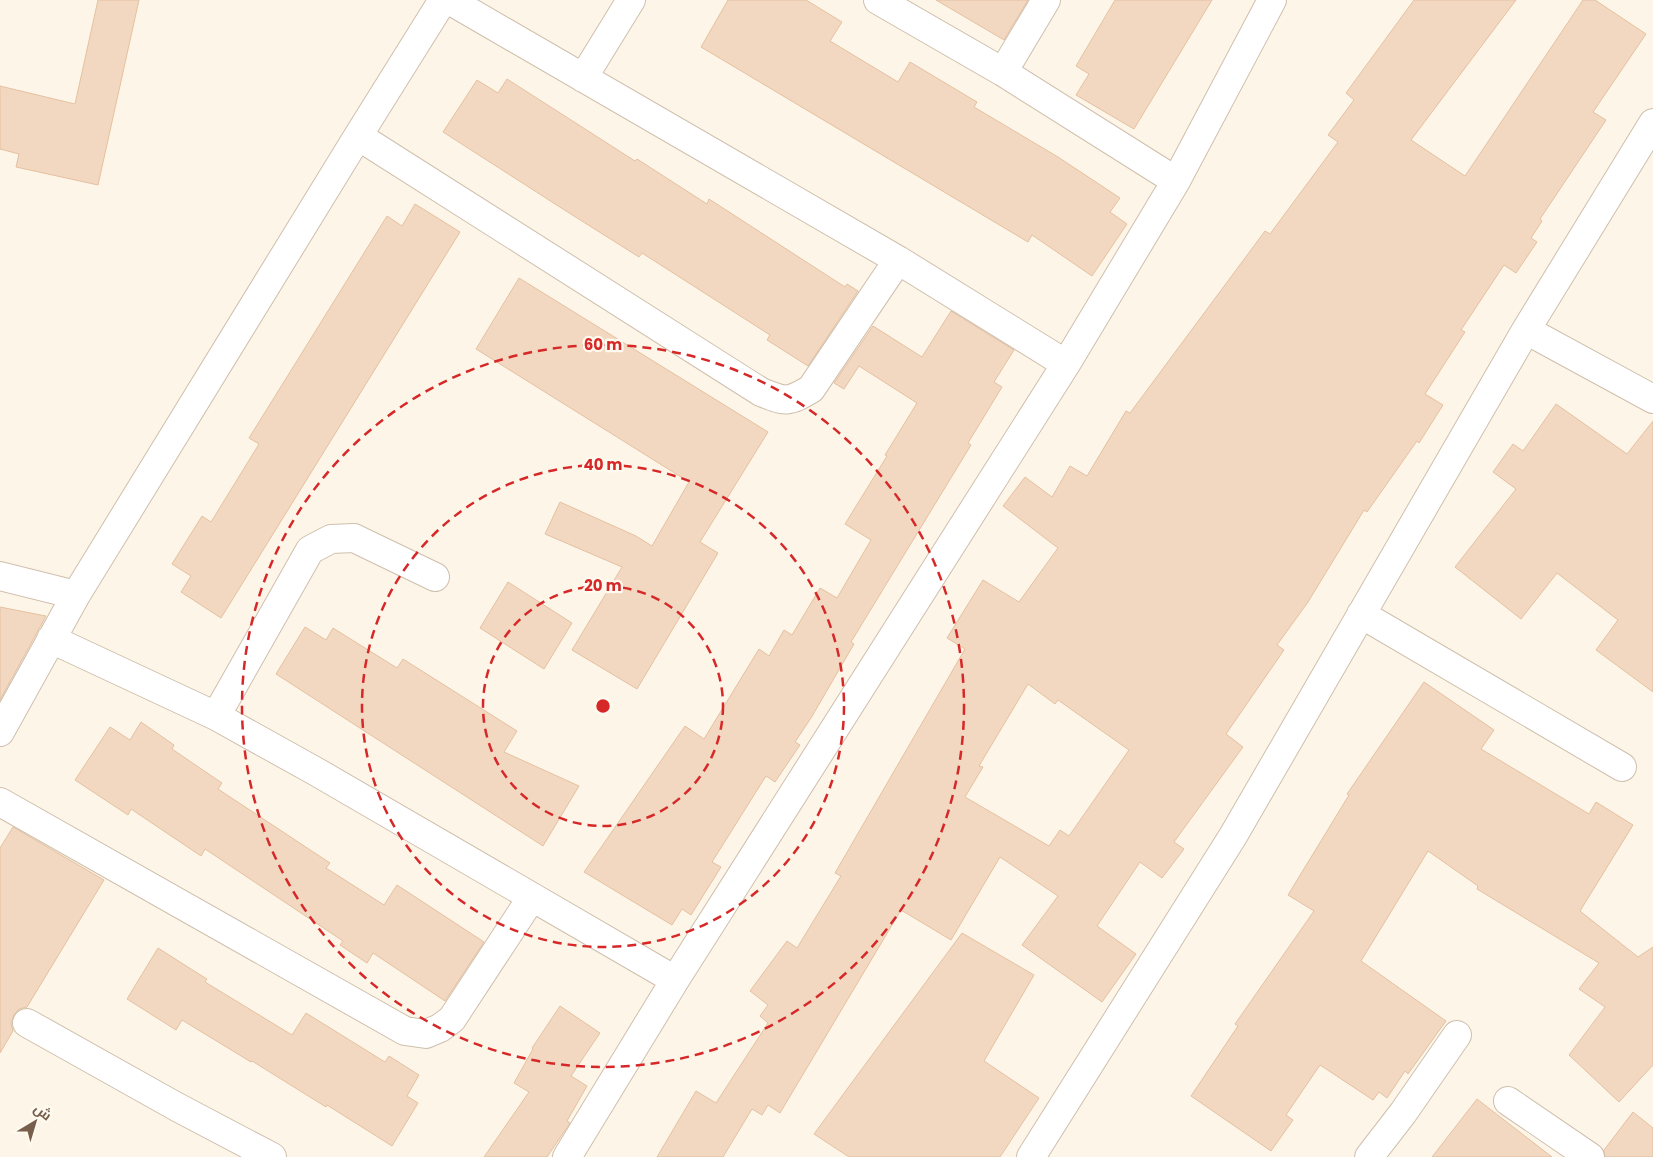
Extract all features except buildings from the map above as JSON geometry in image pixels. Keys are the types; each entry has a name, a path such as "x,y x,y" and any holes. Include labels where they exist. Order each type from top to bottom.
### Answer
{"street":[{"path":"0,732 76,595 443,0"},
{"path":"449,0 898,260 1066,364"},
{"path":"583,78 631,0"},
{"path":"878,0 1003,72 1176,180"},
{"path":"1003,72 1046,0"},
{"path":"567,1157 675,980 1066,364 1176,180 1272,0"},
{"path":"1031,1157 1233,836 1526,330 1653,124"},
{"path":"358,136 761,392 784,401 796,398 811,389 898,260"},
{"path":"1526,330 1653,399"},
{"path":"216,716 310,550 331,539 354,538 435,577"},
{"path":"0,576 76,595"},
{"path":"1361,614 1622,767"},
{"path":"51,639 216,716 532,896 675,980"},
{"path":"0,802 405,1030 426,1034 440,1028 452,1019 532,896"},
{"path":"28,1024 177,1107 272,1157"},
{"path":"1370,1157 1457,1035"},
{"path":"1508,1102 1590,1157"}]}
